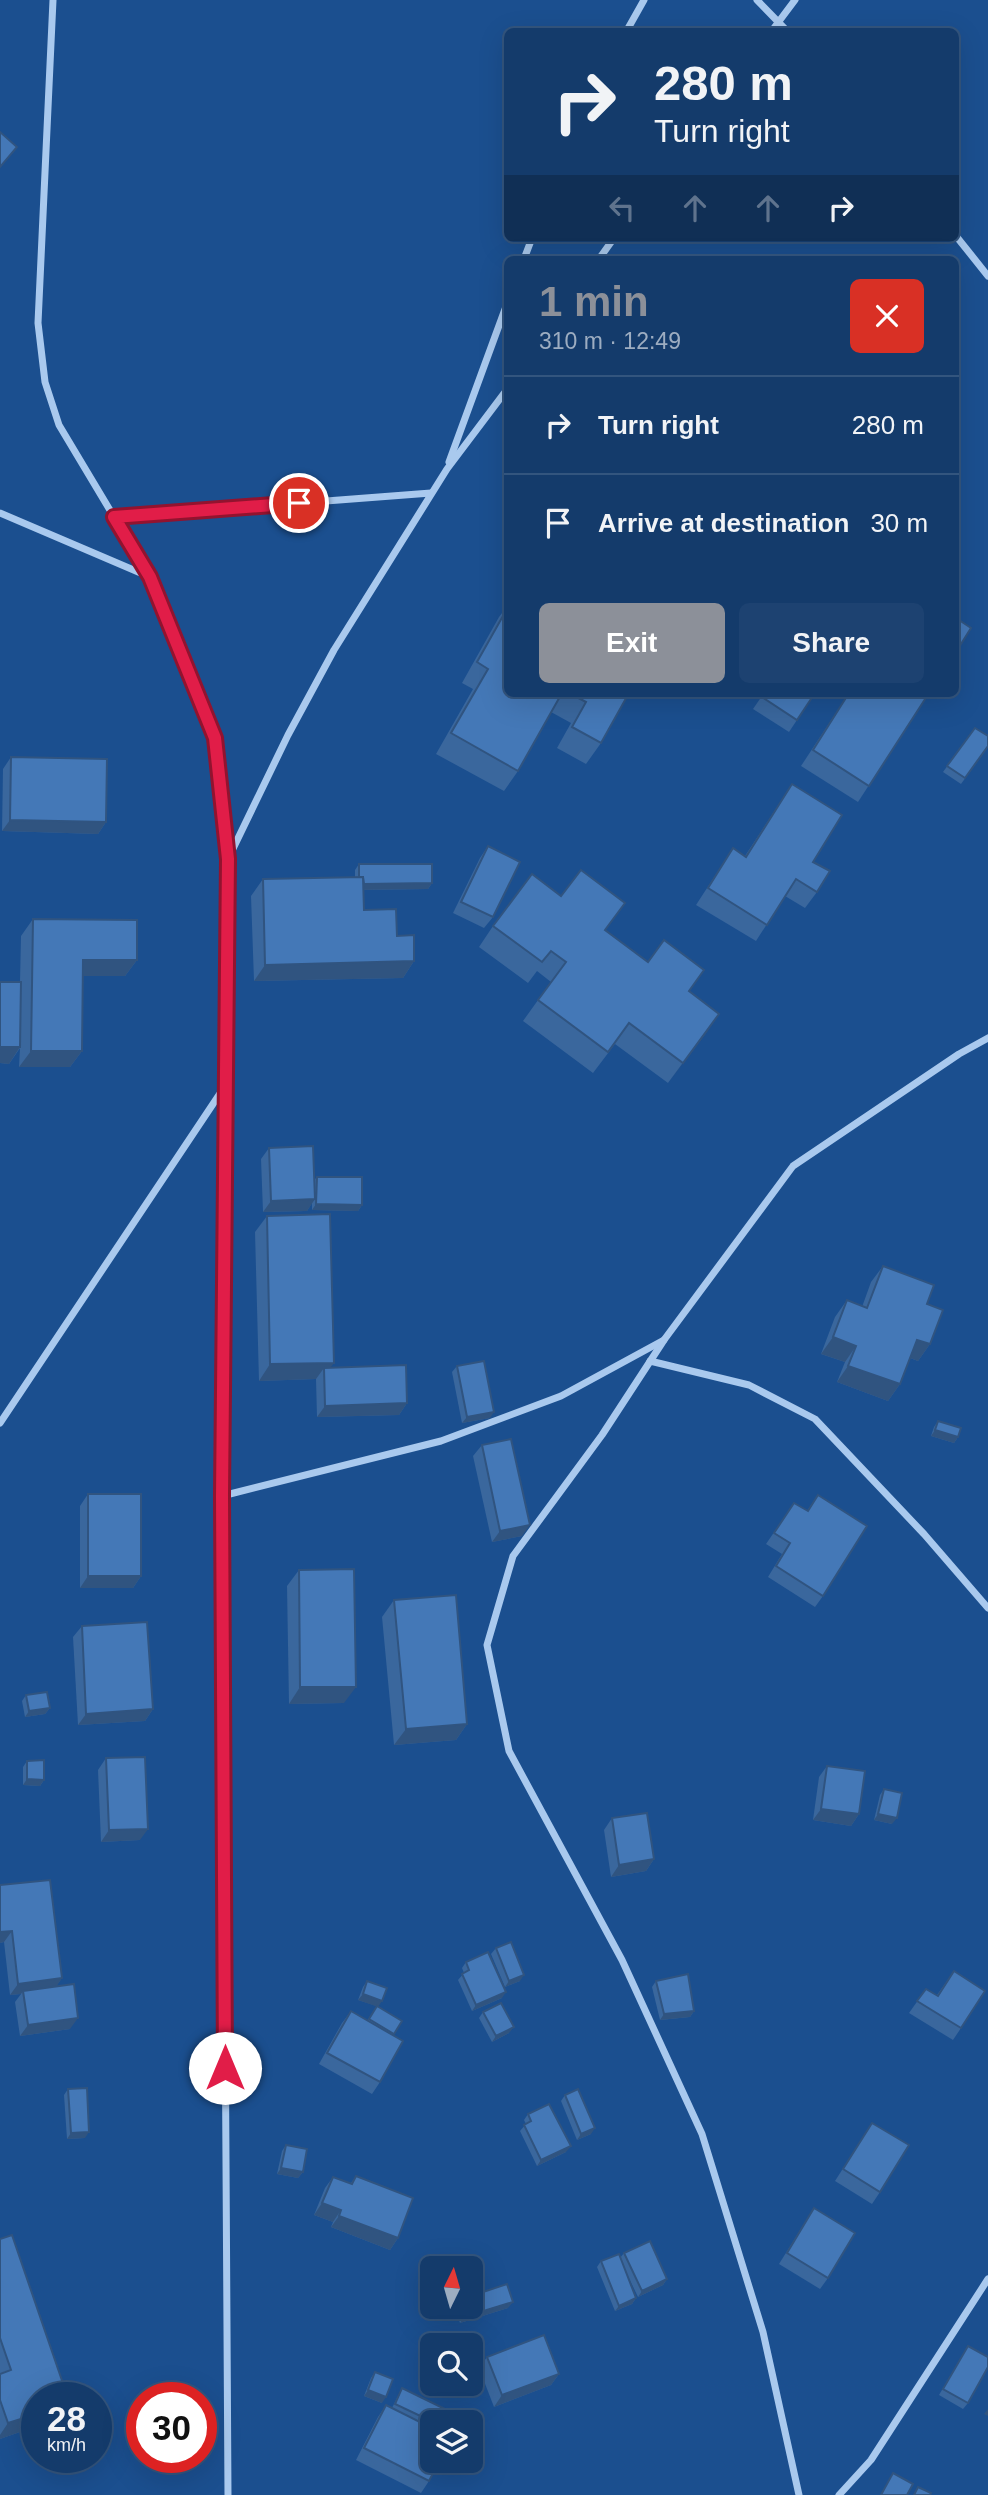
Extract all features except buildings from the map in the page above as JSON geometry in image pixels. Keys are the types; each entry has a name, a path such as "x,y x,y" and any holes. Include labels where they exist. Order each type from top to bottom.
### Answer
{"street":[{"path":"52,0 38,323 45,382 58,425 150,577 215,738 228,859 222,1496 228,2495"},
{"path":"627,28 644,0"},
{"path":"757,0 784,28"},
{"path":"774,28 795,0"},
{"path":"959,240 988,276"},
{"path":"447,469 504,312"},
{"path":"228,859 288,735 334,650 447,469 504,393"},
{"path":"114,517 431,494"},
{"path":"0,513 150,577"},
{"path":"799,2495 764,2332 702,2134 622,1960 509,1751 487,1646 513,1556 603,1435 664,1340 793,1166 959,1054 988,1038"},
{"path":"0,1423 226,1084"},
{"path":"222,1496 441,1441 561,1396 664,1340"},
{"path":"650,1361 749,1385 815,1419 925,1534 988,1608"},
{"path":"839,2495 872,2460 988,2279"}],"route":[{"path":"225,2068 222,1496 228,859 215,738 150,577 114,517 299,503"}]}
